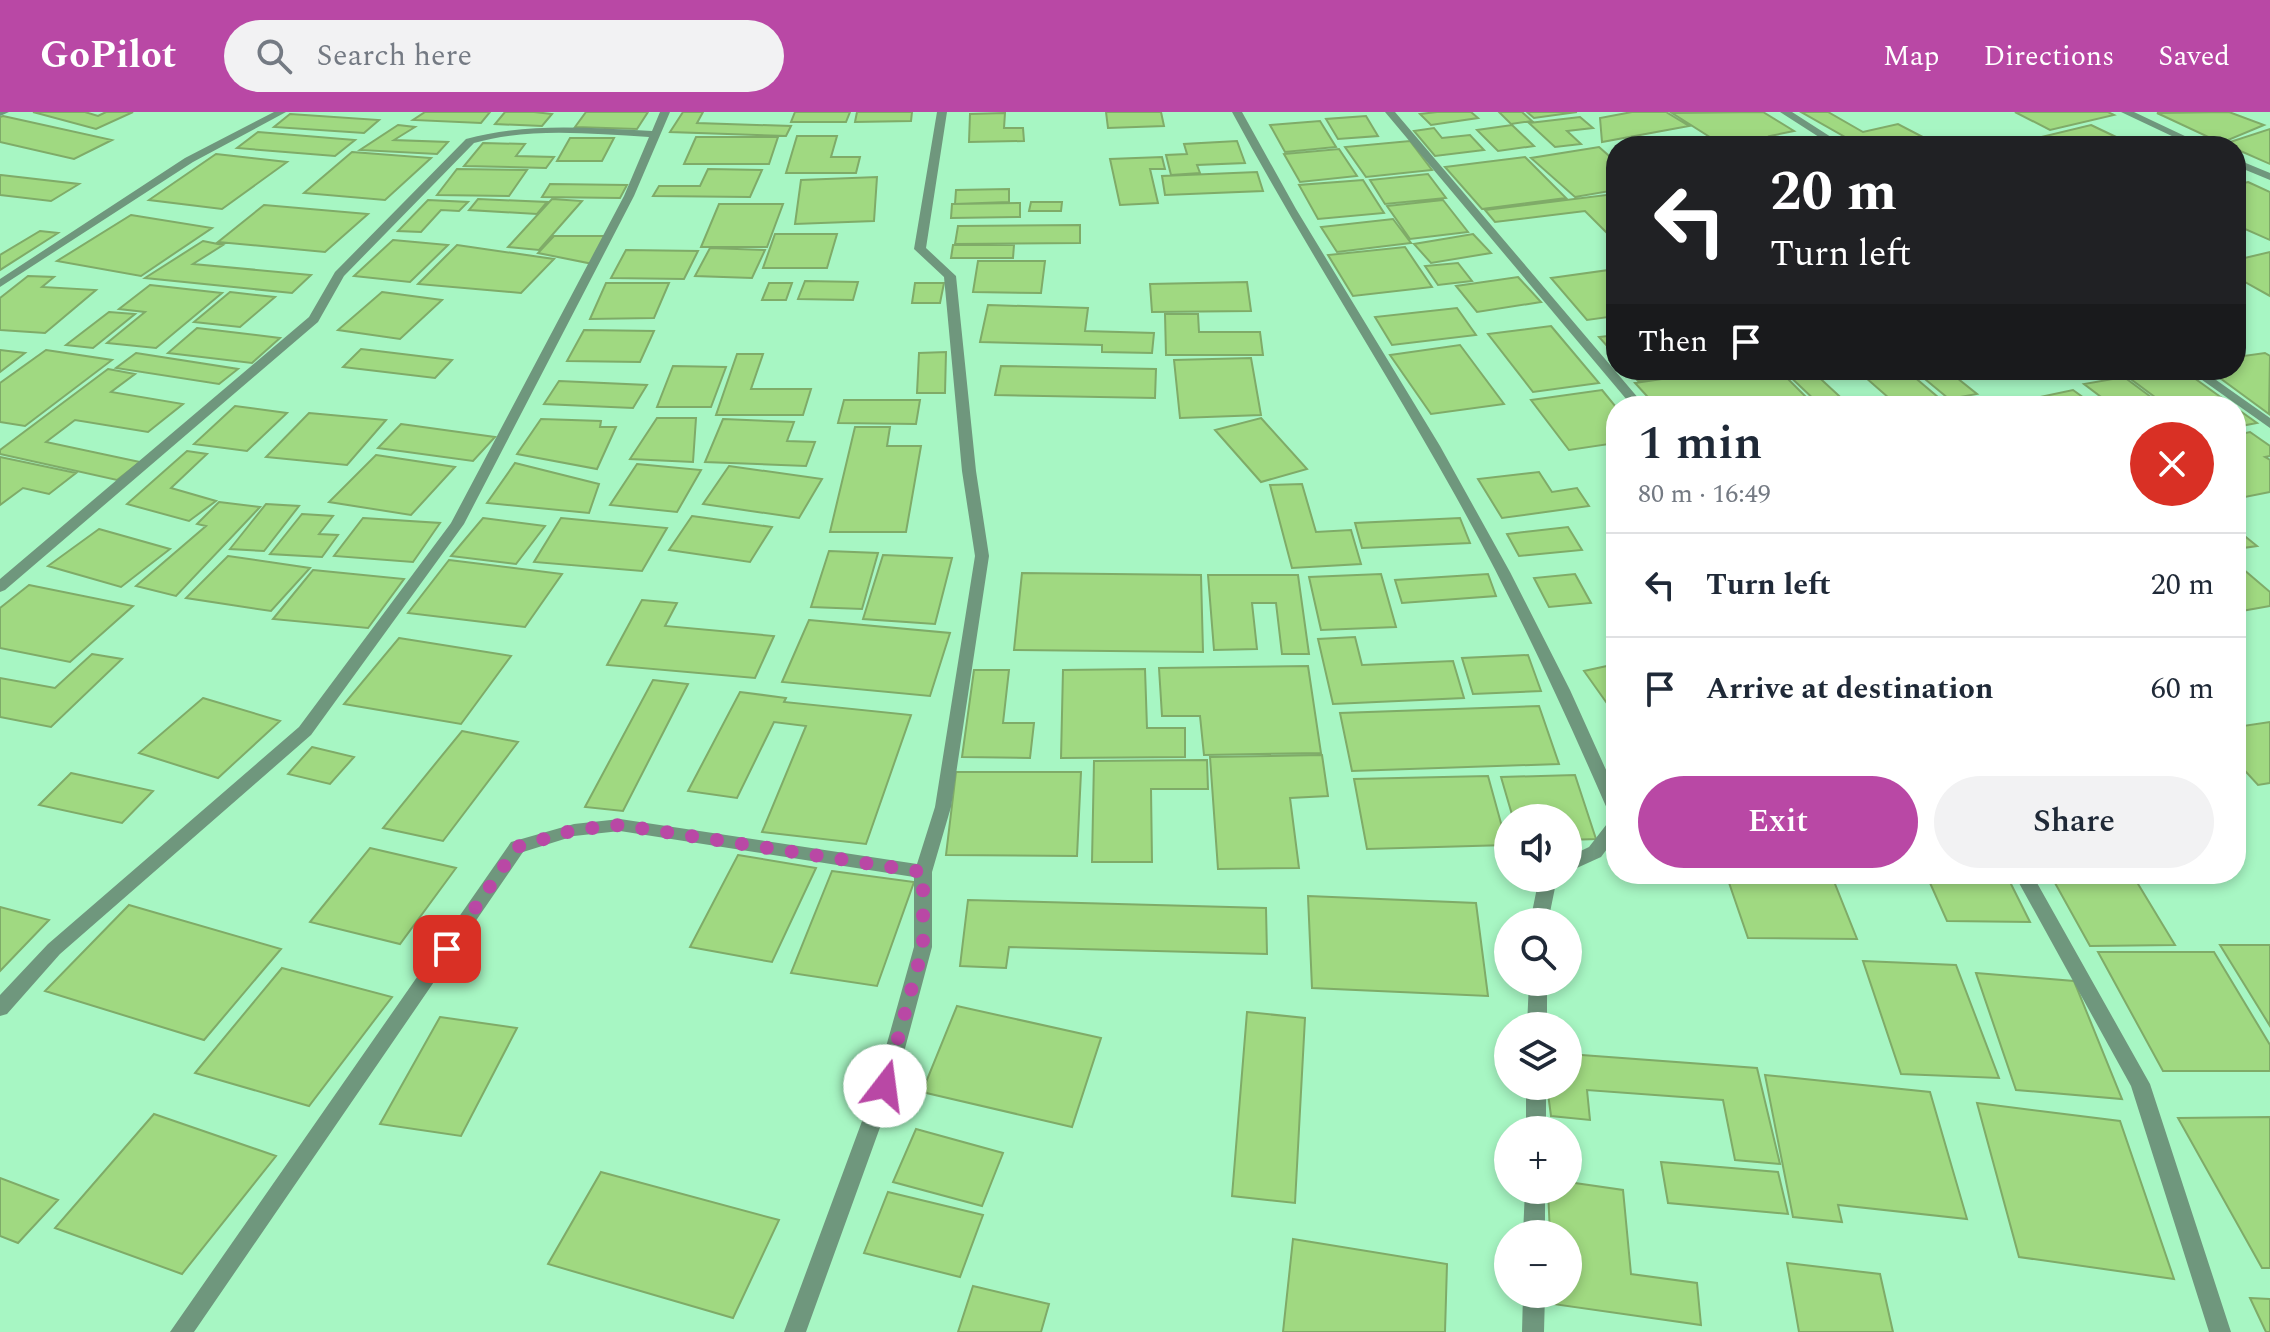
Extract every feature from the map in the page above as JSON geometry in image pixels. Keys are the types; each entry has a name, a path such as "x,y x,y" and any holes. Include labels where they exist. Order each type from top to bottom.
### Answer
{"street":[{"path":"0,284 189,160 281,112"},
{"path":"0,1008 54,949 305,731 457,524 629,196 665,112"},
{"path":"795,1332 885,1086 923,947 923,872 943,807 982,556 969,471 950,276 920,249 942,112"},
{"path":"1237,112 1275,185 1462,495 1577,719 1606,787"},
{"path":"1390,112 1606,369"},
{"path":"1785,112 1824,136"},
{"path":"2126,112 2179,136"},
{"path":"0,587 314,319 339,274 470,141 494,133 528,130 655,134"},
{"path":"2246,166 2270,177"},
{"path":"1616,380 1630,396"},
{"path":"2208,380 2231,396"},
{"path":"2246,407 2270,424"},
{"path":"181,1332 517,847 574,830 620,825 923,872"},
{"path":"1582,858 1595,852 1606,838"},
{"path":"2029,884 2140,1084 2220,1332"},
{"path":"1533,1332 1534,1308"}],"building":[{"path":"33,112 85,112 98,116 106,112 133,112 96,129"},
{"path":"425,112 490,112 481,123 413,120"},
{"path":"505,112 552,114 542,126 495,124"},
{"path":"586,112 648,112 637,129 575,127"},
{"path":"683,112 703,112 697,123 791,126 786,136 670,132"},
{"path":"795,112 850,112 846,122 791,122"},
{"path":"857,112 912,112 911,121 855,122"},
{"path":"1106,112 1161,112 1164,126 1108,128"},
{"path":"1471,112 1478,118 1431,125 1420,114"},
{"path":"1499,112 1522,112 1532,121 1511,124"},
{"path":"1527,112 1577,112 1534,118"},
{"path":"1632,112 1666,112 1689,126 1635,136 1606,136 1606,141 1602,142 1600,118"},
{"path":"1763,112 1794,131 1770,136 1708,136 1672,113"},
{"path":"1801,112 1828,112 1863,132 1898,124 1921,136 1843,136"},
{"path":"2015,112 2108,112 2114,115 2050,130"},
{"path":"2229,112 2264,125 2238,136 2206,136 2157,113"},
{"path":"1005,113 1004,128 1023,128 1024,141 969,142 970,114"},
{"path":"290,114 379,120 364,133 274,127"},
{"path":"1366,116 1378,136 1338,139 1326,119"},
{"path":"0,117 112,140 74,159 0,142"},
{"path":"1580,117 1593,128 1567,131 1581,144 1555,147 1529,123"},
{"path":"1320,121 1336,147 1285,152 1270,125"},
{"path":"398,125 415,127 394,140 448,142 437,154 360,150"},
{"path":"1512,125 1534,146 1498,151 1477,130"},
{"path":"2091,125 2114,136 2046,136"},
{"path":"1434,128 1442,138 1470,135 1484,150 1435,156 1414,131"},
{"path":"2270,129 2270,164 2246,153 2246,137"},
{"path":"258,132 355,140 335,156 237,148"},
{"path":"797,136 837,136 831,157 860,157 856,173 786,173"},
{"path":"696,137 778,137 769,164 684,164"},
{"path":"570,138 614,138 602,161 557,161"},
{"path":"1237,141 1245,163 1197,165 1200,173 1171,175 1166,155 1187,154 1184,144"},
{"path":"1410,141 1432,170 1366,177 1345,147"},
{"path":"483,143 525,144 516,156 554,157 546,168 464,166"},
{"path":"1599,147 1606,153 1606,192 1575,197 1531,158"},
{"path":"1339,149 1357,176 1300,182 1284,154"},
{"path":"352,152 431,158 385,200 304,193"},
{"path":"216,154 287,162 222,209 149,200"},
{"path":"1162,157 1165,169 1150,169 1158,203 1120,205 1110,159"},
{"path":"1525,157 1566,198 1482,209 1445,167"},
{"path":"457,169 527,170 509,196 437,195"},
{"path":"708,169 762,170 750,197 653,196 659,186 700,186"},
{"path":"1257,172 1263,191 1165,195 1162,176"},
{"path":"1428,174 1446,198 1385,204 1370,180"},
{"path":"0,175 79,184 51,201 0,195"},
{"path":"877,177 874,221 795,224 801,180"},
{"path":"1363,180 1384,213 1318,219 1299,185"},
{"path":"2246,182 2270,192 2270,240 2246,229"},
{"path":"550,184 627,185 620,198 542,197"},
{"path":"1009,189 1009,202 955,204 956,190"},
{"path":"1606,195 1606,232 1585,211 1495,222 1485,210"},
{"path":"478,199 547,202 537,214 469,210"},
{"path":"552,199 582,201 539,250 508,247"},
{"path":"428,200 468,202 459,211 441,210 421,232 398,231"},
{"path":"1443,200 1468,232 1410,239 1387,206"},
{"path":"1031,202 1062,202 1061,211 1029,211"},
{"path":"1020,203 1020,217 951,218 952,204"},
{"path":"719,204 783,204 767,247 701,247"},
{"path":"264,205 368,214 325,252 218,242"},
{"path":"131,215 212,228 141,276 57,261"},
{"path":"1393,219 1411,243 1337,252 1321,227"},
{"path":"1080,225 1080,243 955,244 958,226"},
{"path":"40,231 58,233 0,270 0,255"},
{"path":"775,234 837,234 827,268 763,268"},
{"path":"1473,234 1491,253 1431,263 1414,244"},
{"path":"554,236 606,236 593,264 538,253"},
{"path":"393,240 448,245 410,282 354,276"},
{"path":"203,241 223,245 193,264 311,275 292,293 145,278"},
{"path":"457,245 554,259 521,293 418,284"},
{"path":"953,245 1014,245 1013,258 951,258"},
{"path":"1405,247 1432,287 1353,296 1328,255"},
{"path":"710,248 765,250 752,278 695,276"},
{"path":"626,250 698,251 684,279 611,278"},
{"path":"2270,252 2270,296 2246,283 2246,258"},
{"path":"978,261 1045,261 1041,293 973,292"},
{"path":"1458,263 1472,281 1438,285 1425,266"},
{"path":"1606,270 1606,317 1587,320 1551,278"},
{"path":"28,276 54,277 42,287 96,290 45,333 0,330 0,298"},
{"path":"1518,277 1541,302 1477,312 1456,286"},
{"path":"805,281 858,282 853,300 798,299"},
{"path":"1247,282 1251,311 1152,312 1150,284"},
{"path":"606,283 669,283 654,318 590,319"},
{"path":"769,283 792,283 786,300 762,300"},
{"path":"915,283 944,283 940,303 912,303"},
{"path":"150,285 222,293 156,348 107,343 145,312 119,309"},
{"path":"230,292 275,297 240,327 194,322"},
{"path":"382,292 442,300 400,339 338,330"},
{"path":"988,305 1088,308 1085,331 1154,333 1152,353 1102,352 1102,345 980,342"},
{"path":"1457,308 1476,335 1392,345 1375,317"},
{"path":"109,312 135,314 93,348 66,345"},
{"path":"1165,314 1198,314 1199,332 1260,332 1263,355 1166,355"},
{"path":"1551,326 1599,383 1533,392 1488,334"},
{"path":"197,328 280,338 252,363 168,353"},
{"path":"584,330 654,331 640,362 567,361"},
{"path":"1460,345 1504,404 1431,414 1390,355"},
{"path":"361,349 452,360 435,378 343,367"},
{"path":"0,350 25,353 0,372"},
{"path":"46,350 112,360 25,426 0,422 0,383"},
{"path":"946,352 945,393 917,393 919,353"},
{"path":"136,353 238,369 219,384 116,368"},
{"path":"2265,353 2270,356 2269,414 2223,380 2246,380 2246,356"},
{"path":"737,354 763,354 751,389 811,389 803,415 716,415"},
{"path":"1251,358 1261,415 1180,418 1174,360"},
{"path":"673,366 726,367 711,407 657,407"},
{"path":"1001,366 1156,369 1155,398 995,395"},
{"path":"108,369 135,374 111,392 183,404 148,432 75,420 46,442 140,462 117,480 0,454 0,450"},
{"path":"1655,380 1789,380 1805,396 1647,396 1635,383"},
{"path":"1794,380 1822,380 1839,396 1810,396"},
{"path":"1868,380 1918,380 1937,396 1887,396"},
{"path":"1926,380 1960,380 1977,394 1966,396 1945,396"},
{"path":"2128,380 2150,396 2100,396 2084,384"},
{"path":"2132,380 2197,380 2219,396 2154,396"},
{"path":"559,381 647,385 633,408 544,404"},
{"path":"1602,390 1607,396 1606,444 1569,450 1531,400"},
{"path":"2073,390 2081,396 2045,396"},
{"path":"844,400 920,400 916,424 838,423"},
{"path":"235,406 287,413 247,451 194,444"},
{"path":"309,413 386,420 347,465 266,457"},
{"path":"2246,415 2257,423 2246,425"},
{"path":"657,418 696,418 693,462 630,459"},
{"path":"1261,418 1307,469 1261,482 1215,430"},
{"path":"541,419 601,421 600,427 616,427 597,469 517,454"},
{"path":"723,419 794,422 787,441 815,442 806,466 705,462"},
{"path":"401,424 495,437 473,461 378,448"},
{"path":"855,427 890,427 887,446 921,446 906,532 830,532"},
{"path":"2250,432 2270,446 2270,456 2265,457 2270,460 2270,492 2246,497 2246,433"},
{"path":"187,451 207,454 171,488 216,501 189,521 127,504"},
{"path":"376,455 455,467 411,515 329,502"},
{"path":"0,457 76,473 49,494 23,488 0,505"},
{"path":"515,463 599,484 589,513 487,503"},
{"path":"637,464 701,470 677,512 610,505"},
{"path":"729,466 822,479 799,518 703,504"},
{"path":"1539,472 1552,492 1577,488 1589,506 1502,518 1478,479"},
{"path":"1302,484 1316,532 1351,530 1361,564 1292,568 1270,485"},
{"path":"219,502 260,507 176,596 136,586 206,526 197,524"},
{"path":"266,504 299,506 264,551 230,549"},
{"path":"302,514 333,516 319,534 338,535 322,557 270,554"},
{"path":"692,516 772,527 750,562 669,550"},
{"path":"363,518 440,523 413,562 334,556"},
{"path":"483,518 545,526 516,564 451,556"},
{"path":"561,518 667,528 642,571 534,562"},
{"path":"1460,518 1470,543 1362,548 1355,523"},
{"path":"1568,527 1582,550 1519,556 1507,534"},
{"path":"99,529 170,549 121,587 48,566"},
{"path":"2246,537 2257,546 2246,548"},
{"path":"829,551 878,553 862,609 811,607"},
{"path":"883,555 952,558 935,624 863,619"},
{"path":"228,556 310,568 271,611 186,598"},
{"path":"449,560 562,574 525,627 408,613"},
{"path":"313,570 404,579 368,628 273,619"},
{"path":"2246,572 2270,592 2270,606 2246,610"},
{"path":"1022,573 1201,575 1203,652 1014,650"},
{"path":"1381,574 1396,627 1321,630 1309,577"},
{"path":"1488,574 1496,596 1402,603 1395,580"},
{"path":"1575,574 1591,603 1549,607 1534,578"},
{"path":"1208,575 1298,575 1309,654 1282,654 1276,603 1252,603 1257,649 1214,650"},
{"path":"29,585 133,606 70,662 0,648 0,608"},
{"path":"642,600 677,603 665,626 774,636 755,678 607,665"},
{"path":"809,620 950,633 930,696 782,682"},
{"path":"1355,637 1362,665 1453,661 1464,698 1333,704 1318,639"},
{"path":"399,638 511,656 461,724 344,704"},
{"path":"92,654 122,659 51,727 0,717 0,678 55,688"},
{"path":"1528,655 1541,691 1473,694 1462,658"},
{"path":"1308,666 1321,753 1204,755 1200,716 1162,716 1159,668"},
{"path":"1606,666 1606,702 1584,671"},
{"path":"1145,669 1147,728 1185,728 1185,757 1061,758 1063,670"},
{"path":"974,670 1009,670 1003,723 1034,723 1030,758 962,757"},
{"path":"653,680 688,684 623,811 585,807"},
{"path":"740,692 786,698 784,702 911,715 866,844 762,832 806,726 774,722 737,798 688,791"},
{"path":"203,698 280,721 218,778 139,753"},
{"path":"1539,706 1559,764 1352,771 1340,713"},
{"path":"2270,722 2270,783 2258,785 2246,772 2246,726"},
{"path":"462,731 518,742 443,841 383,828"},
{"path":"312,747 354,757 330,784 288,774"},
{"path":"1322,755 1328,796 1290,798 1299,868 1218,869 1210,757"},
{"path":"1207,760 1208,789 1151,789 1152,862 1092,862 1094,761"},
{"path":"956,772 1081,772 1077,856 946,855"},
{"path":"71,773 153,791 122,823 39,805"},
{"path":"1575,775 1596,839 1582,840 1582,804 1509,804 1501,777"},
{"path":"1488,776 1496,804 1494,845 1367,849 1354,779"},
{"path":"370,848 456,868 400,944 310,922"},
{"path":"738,855 816,868 772,962 690,947"},
{"path":"832,871 914,882 877,986 791,973"},
{"path":"1729,884 1835,884 1857,939 1748,938"},
{"path":"1930,884 2011,884 2030,922 1947,921"},
{"path":"2056,884 2138,884 2175,945 2090,946"},
{"path":"1308,896 1476,903 1488,996 1312,988"},
{"path":"968,900 1266,908 1267,954 1009,947 1006,968 960,966"},
{"path":"129,905 281,949 204,1040 45,991"},
{"path":"0,907 49,920 0,971"},
{"path":"2220,945 2270,945 2270,1026"},
{"path":"2098,952 2214,952 2270,1045 2270,1071 2163,1071"},
{"path":"1863,961 1956,965 1999,1078 1901,1074"},
{"path":"282,968 392,997 309,1106 195,1073"},
{"path":"1976,973 2074,981 2122,1099 2016,1090"},
{"path":"957,1006 1101,1038 1072,1127 922,1092"},
{"path":"1247,1012 1305,1018 1295,1203 1232,1196"},
{"path":"440,1017 517,1028 461,1136 380,1124"},
{"path":"1582,1055 1757,1068 1780,1164 1735,1160 1723,1100 1587,1090 1590,1120 1582,1119 1582,1116 1551,1116 1549,1100 1582,1100"},
{"path":"1765,1075 1930,1092 1967,1219 1838,1205 1842,1222 1793,1217"},
{"path":"1977,1103 2120,1121 2174,1279 2019,1257"},
{"path":"154,1114 276,1156 182,1274 55,1228"},
{"path":"2270,1117 2270,1268 2262,1268 2178,1118"},
{"path":"916,1129 1003,1153 982,1206 893,1182"},
{"path":"1661,1162 1778,1172 1788,1214 1668,1203"},
{"path":"601,1172 779,1220 733,1318 548,1264"},
{"path":"0,1178 58,1200 18,1243 0,1236"},
{"path":"1582,1184 1623,1190 1631,1274 1697,1283 1701,1325 1581,1308 1582,1220 1549,1220 1549,1204 1582,1204"},
{"path":"888,1192 983,1215 960,1277 864,1253"},
{"path":"1293,1239 1447,1264 1445,1332 1283,1332"},
{"path":"1787,1263 1880,1274 1893,1332 1799,1332"},
{"path":"973,1286 1049,1304 1041,1332 958,1332"},
{"path":"2250,1298 2270,1299 2270,1332 2266,1332"}],"route":[{"path":"447,949 517,847 574,830 620,825 923,872 923,947 885,1086"}]}
